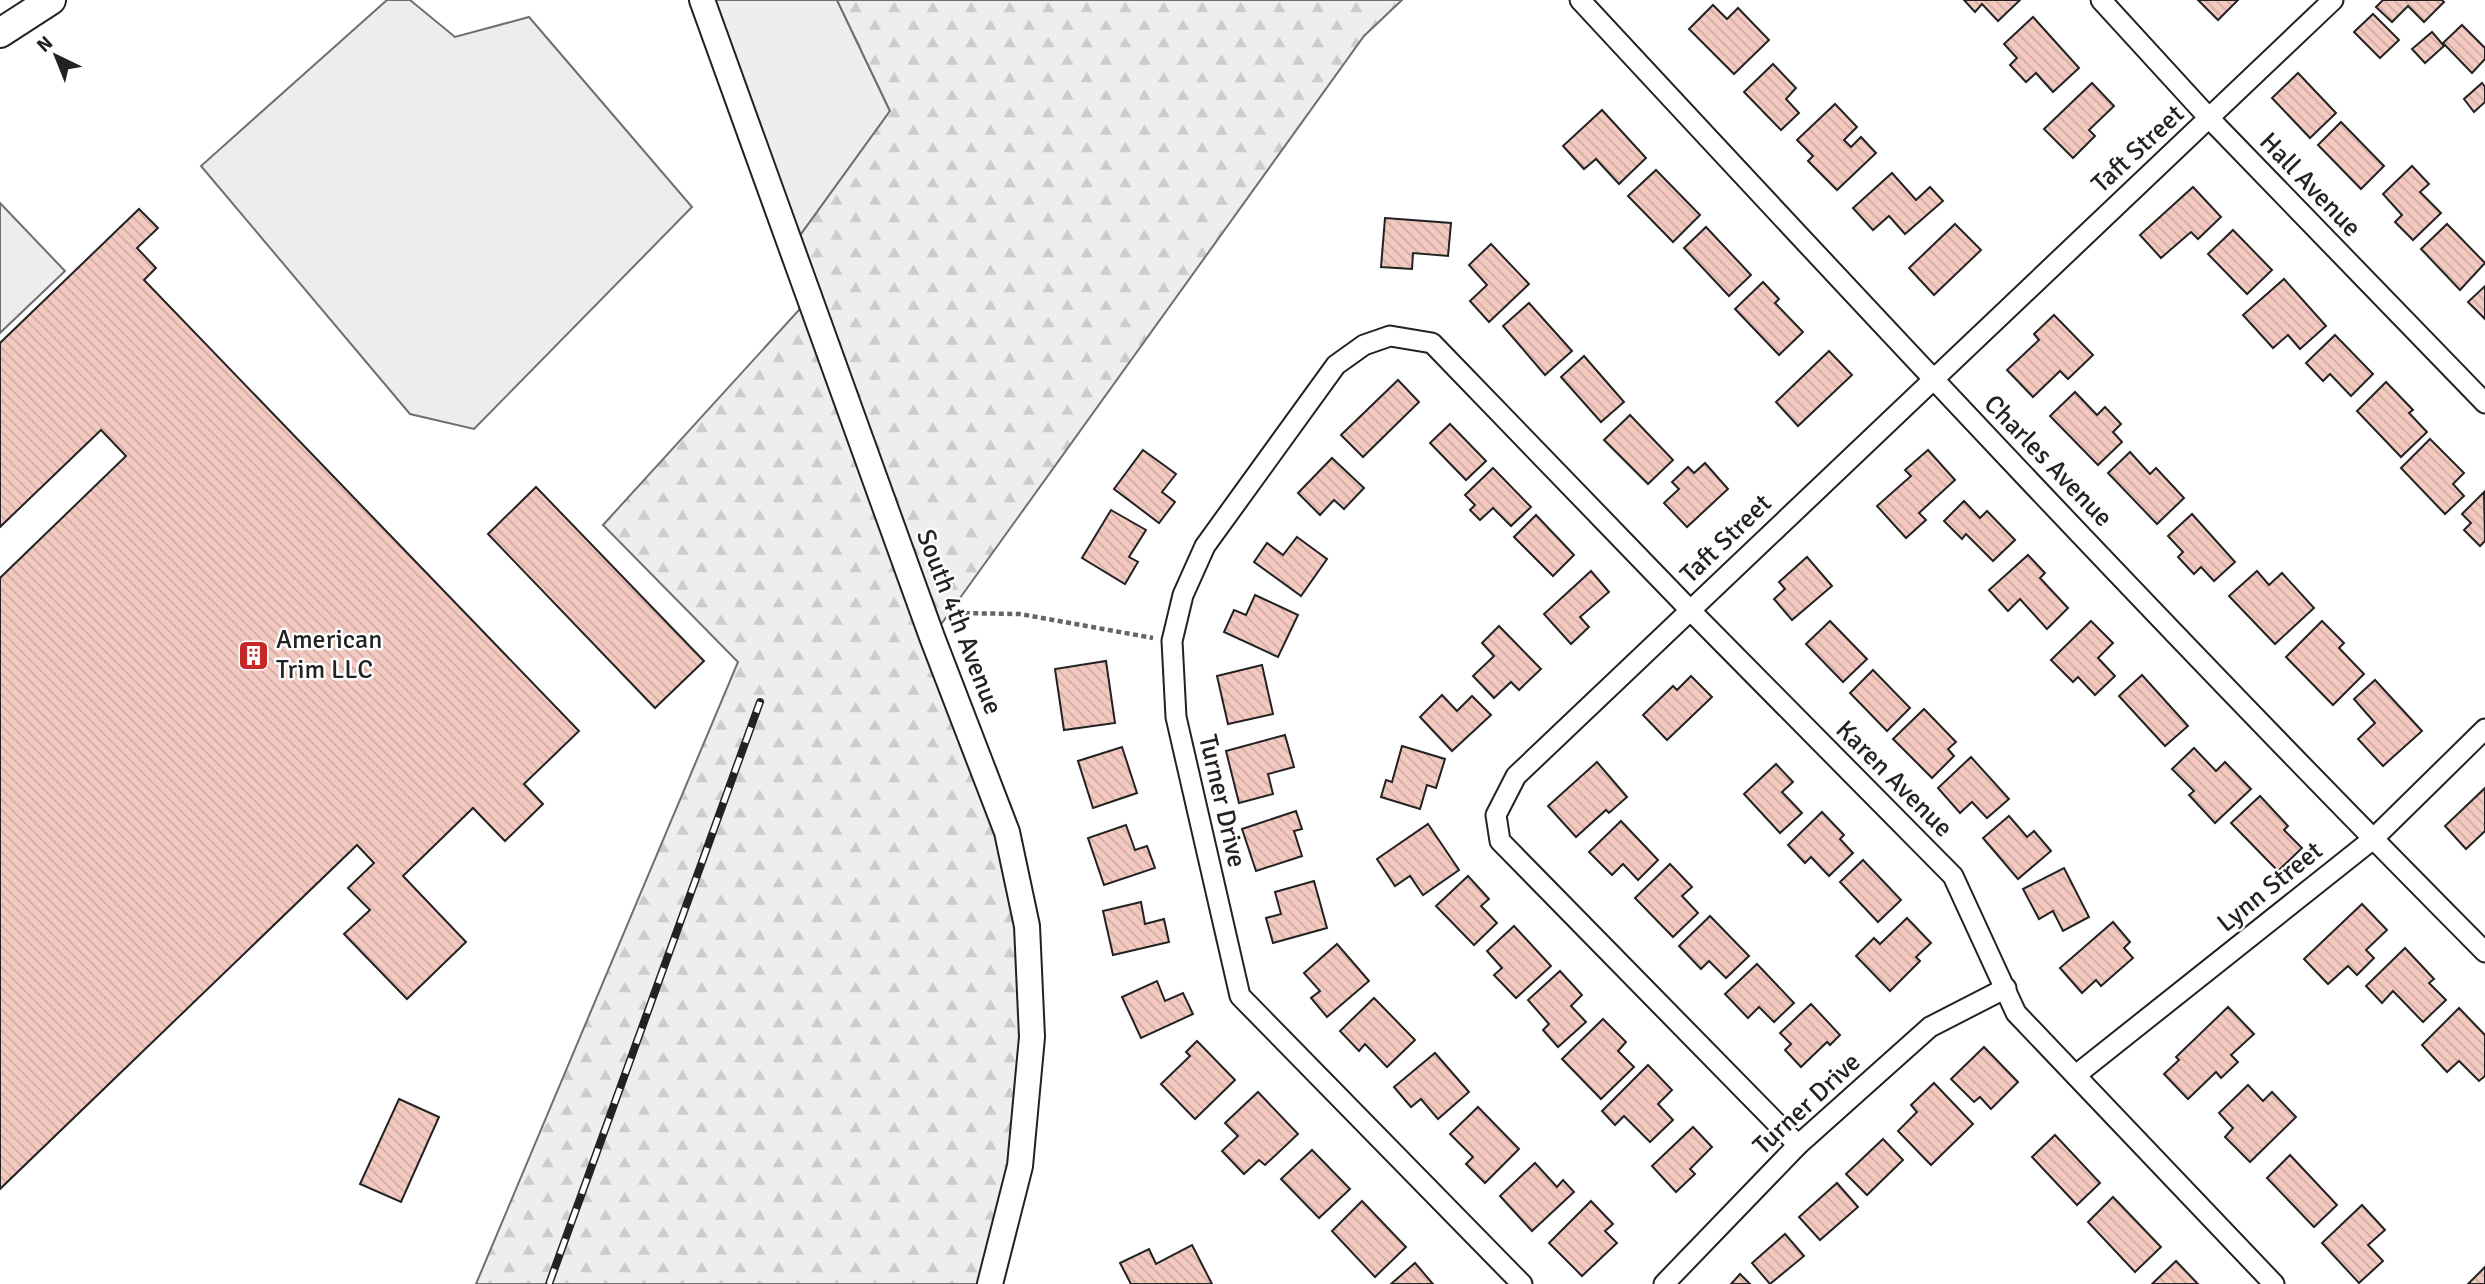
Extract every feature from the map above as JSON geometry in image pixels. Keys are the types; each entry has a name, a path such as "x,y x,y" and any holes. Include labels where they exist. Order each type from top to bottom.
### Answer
{"main road":[{"path":"0,33 51,0"}],"street":[{"name":"South 4th Avenue","path":"702,0 880,496 1007,832 1027,926 1032,1037 1020,1166 989,1284"},
{"name":"Charles Avenue","path":"1580,0 1933,379 2373,839 2485,952"},
{"name":"Hall Avenue","path":"2101,0 2209,118 2485,402"},
{"name":"Taft Street","path":"1798,1144 1500,841 1496,815 1516,776 2333,0"},
{"name":"Turner Drive","path":"1432,343 1390,335 1364,345 1336,365 1205,546 1183,594 1172,641 1176,717 1240,996 1522,1284"},
{"name":"Karen Avenue","path":"1432,343 1690,610 1953,876 2016,1013 2274,1284"},
{"name":"Lynn Street","path":"2076,1075 2373,839 2485,729"},
{"name":"Turner Drive","path":"1664,1284 1798,1144 1930,1027 2006,988"}],"path":[{"path":"932,637 957,612 1020,614 1172,641"}],"green space":[{"path":"702,0 837,0 890,111 791,248"},
{"path":"837,0 1402,0 1364,36 932,637 1007,832 1032,1037 990,1284 476,1284 738,662 603,525 809,299 791,248 890,111"}],"shaded area":[{"path":"387,0 410,0 455,37 529,17 692,207 474,429 410,414 201,166"},
{"path":"0,203 65,271 0,333"}],"building":[{"path":"1964,0 2020,0 1998,21 1982,4 1975,12"},
{"path":"2198,0 2238,0 2218,20"},
{"path":"2383,0 2444,2 2424,22 2408,6 2392,22 2376,7"},
{"path":"1713,5 1727,19 1738,8 1769,40 1734,74 1689,29"},
{"path":"2373,14 2399,40 2380,58 2354,32"},
{"path":"2033,17 2079,68 2053,92 2036,73 2026,82 2010,65 2017,58 2004,44"},
{"path":"2462,25 2485,48 2485,59 2472,73 2443,43"},
{"path":"2432,32 2444,46 2425,63 2412,49"},
{"path":"1773,64 1796,88 1786,99 1799,113 1781,130 1744,92"},
{"path":"2298,73 2336,113 2310,138 2272,98"},
{"path":"2092,83 2114,106 2089,130 2095,136 2073,158 2044,129"},
{"path":"2482,83 2485,87 2485,102 2474,112 2464,99"},
{"path":"1835,104 1857,127 1844,140 1851,147 1861,137 1876,153 1837,190 1808,161 1813,156 1797,140"},
{"path":"1602,110 1646,158 1619,184 1596,159 1584,169 1563,146"},
{"path":"2341,122 2384,166 2361,189 2318,145"},
{"path":"2412,166 2429,184 2420,192 2441,213 2413,240 2395,222 2402,215 2383,194"},
{"path":"1656,170 1700,215 1673,242 1628,196"},
{"path":"1892,173 1916,200 1930,187 1943,201 1905,234 1889,216 1873,230 1853,208"},
{"path":"2193,187 2221,217 2198,239 2191,232 2161,258 2140,235"},
{"name":"American Trim LLC","path":"139,209 158,228 137,248 156,268 144,280 579,731 524,784 543,804 505,841 473,808 403,876 466,942 407,999 344,934 370,910 348,888 374,863 357,845 0,1189 0,578 126,456 101,430 0,527 0,343"},
{"path":"1385,218 1451,223 1448,256 1413,253 1412,269 1381,267"},
{"path":"1955,224 1981,250 1934,295 1909,268"},
{"path":"2447,224 2485,263 2460,290 2421,249"},
{"path":"1706,227 1751,275 1729,296 1684,248"},
{"path":"2233,230 2272,270 2247,294 2208,254"},
{"path":"1491,244 1529,284 1489,322 1470,301 1487,285 1469,265"},
{"path":"2284,279 2326,326 2300,349 2288,335 2273,348 2243,315"},
{"path":"1763,282 1779,299 1775,303 1803,332 1779,355 1735,309"},
{"path":"2485,286 2485,319 2468,302"},
{"path":"1529,303 1572,351 1545,375 1503,326"},
{"path":"2054,315 2093,355 2068,379 2060,371 2033,397 2007,370 2039,340 2034,334"},
{"path":"2335,335 2373,374 2351,396 2330,374 2323,381 2306,363"},
{"path":"1829,351 1852,375 1798,426 1776,402"},
{"path":"1584,356 1624,402 1601,422 1561,377"},
{"path":"1398,380 1419,402 1363,457 1341,435"},
{"path":"2386,382 2413,410 2409,413 2427,432 2401,457 2357,411"},
{"path":"2075,392 2097,415 2105,407 2121,424 2113,432 2122,442 2098,465 2050,416"},
{"path":"1630,415 1673,460 1648,484 1604,440"},
{"path":"1450,424 1486,461 1466,480 1430,443"},
{"path":"2430,439 2464,473 2453,484 2464,496 2445,514 2401,468"},
{"path":"1143,450 1176,474 1162,492 1175,502 1159,523 1114,489"},
{"path":"1928,450 1955,480 1919,513 1926,520 1906,538 1877,506 1911,476 1905,470"},
{"path":"2130,452 2150,474 2156,468 2184,498 2157,524 2108,473"},
{"path":"1332,458 1364,488 1344,509 1334,500 1320,515 1298,493"},
{"path":"1705,463 1728,489 1687,527 1664,503 1679,489 1672,482 1688,467 1694,473"},
{"path":"1493,468 1531,507 1511,526 1493,508 1480,520 1470,510 1475,505 1465,495"},
{"path":"536,487 704,661 655,708 488,534"},
{"path":"2484,492 2485,541 2480,546 2464,530 2471,523 2462,514"},
{"path":"1964,501 1980,518 1987,511 2015,540 1993,561 1966,534 1962,539 1944,521"},
{"path":"1111,510 1146,530 1129,557 1138,562 1125,584 1082,558"},
{"path":"2192,514 2235,562 2214,581 2201,567 2194,574 2178,557 2183,552 2168,536"},
{"path":"1536,515 1574,555 1553,576 1514,537"},
{"path":"1297,537 1327,559 1301,596 1254,562 1267,543 1283,555"},
{"path":"2028,555 2045,573 2040,578 2068,608 2047,629 2020,599 2008,611 1989,590"},
{"path":"1807,557 1832,586 1792,620 1774,599 1785,589 1779,582"},
{"path":"1591,571 1609,592 1580,617 1589,627 1571,644 1544,614"},
{"path":"2257,571 2269,585 2282,573 2314,608 2275,644 2229,596"},
{"path":"1255,595 1298,615 1278,657 1224,632 1234,610 1246,615"},
{"path":"1830,621 1867,659 1843,682 1806,644"},
{"path":"2091,621 2113,643 2098,658 2115,676 2095,695 2078,677 2073,682 2051,660"},
{"path":"2322,621 2344,643 2339,648 2364,674 2333,705 2286,657"},
{"path":"1499,626 1541,669 1519,690 1511,682 1494,698 1473,676 1494,656 1482,643"},
{"path":"1106,661 1115,723 1064,730 1055,669"},
{"path":"1262,665 1273,714 1228,724 1217,676"},
{"path":"1873,670 1910,708 1887,731 1850,693"},
{"path":"2142,675 2188,726 2165,746 2119,696"},
{"path":"1691,676 1712,697 1667,740 1643,715 1673,686 1677,690"},
{"path":"2375,680 2422,731 2383,766 2358,739 2375,723 2354,699"},
{"path":"1442,695 1457,711 1472,696 1491,715 1452,751 1420,717"},
{"path":"1924,709 1956,742 1948,749 1954,756 1932,778 1893,739"},
{"path":"1285,735 1294,767 1268,774 1273,794 1239,803 1226,751"},
{"path":"1402,746 1445,759 1436,788 1427,785 1420,809 1381,797 1386,780 1392,782"},
{"path":"1122,747 1137,793 1093,808 1078,761"},
{"path":"2194,748 2216,771 2225,762 2251,789 2215,823 2189,795 2194,791 2172,769"},
{"path":"1971,757 2009,799 1987,818 1972,802 1960,813 1938,788"},
{"path":"1597,762 1627,797 1609,813 1606,810 1576,837 1548,806"},
{"path":"1776,764 1793,782 1782,792 1802,813 1780,833 1744,794"},
{"path":"2485,788 2485,831 2466,849 2445,826"},
{"path":"2260,796 2288,826 2284,830 2302,848 2278,871 2231,823"},
{"path":"1296,811 1302,829 1294,831 1302,856 1256,871 1242,829"},
{"path":"1822,812 1844,835 1840,839 1853,853 1829,876 1811,857 1805,863 1788,845"},
{"path":"2009,816 2027,837 2034,831 2051,851 2018,879 1983,838"},
{"path":"1621,821 1658,860 1638,880 1623,864 1612,875 1589,852"},
{"path":"1428,824 1459,870 1423,895 1410,876 1395,886 1377,859"},
{"path":"1126,825 1135,850 1147,846 1155,868 1104,885 1088,838"},
{"path":"1863,860 1901,900 1878,922 1840,882"},
{"path":"1670,864 1692,887 1682,896 1698,913 1673,937 1635,898"},
{"path":"2064,868 2089,917 2063,931 2053,911 2039,919 2023,889"},
{"path":"1468,876 1489,899 1481,906 1497,923 1474,945 1436,906"},
{"path":"1314,881 1327,928 1273,943 1266,918 1281,914 1275,892"},
{"path":"1141,902 1145,924 1164,919 1169,942 1113,955 1103,911"},
{"path":"2362,904 2387,930 2366,950 2374,958 2357,975 2348,966 2328,984 2304,959"},
{"path":"1710,916 1749,956 1726,978 1709,961 1701,969 1679,946"},
{"path":"1907,918 1931,943 1916,957 1920,961 1890,991 1856,956 1874,938 1880,944"},
{"path":"2113,922 2130,942 2124,948 2133,958 2101,986 2096,980 2082,993 2060,968"},
{"path":"1514,926 1551,966 1516,998 1494,975 1502,968 1487,951"},
{"path":"1337,944 1369,981 1327,1017 1311,998 1320,991 1304,973"},
{"path":"2405,948 2434,979 2429,983 2446,1000 2423,1022 2393,991 2382,1003 2366,986"},
{"path":"1757,964 1794,1003 1774,1022 1759,1007 1748,1018 1725,994"},
{"path":"1560,971 1582,995 1571,1006 1586,1022 1558,1047 1543,1030 1549,1024 1528,1000"},
{"path":"1157,981 1165,1001 1183,993 1193,1014 1141,1038 1122,997"},
{"path":"1374,998 1415,1040 1387,1067 1365,1044 1359,1051 1340,1031"},
{"path":"1811,1004 1840,1035 1830,1045 1827,1042 1801,1067 1785,1050 1791,1044 1780,1033"},
{"path":"2228,1007 2254,1034 2231,1055 2238,1062 2221,1078 2216,1072 2188,1099 2164,1074 2179,1060 2176,1057"},
{"path":"2459,1008 2485,1035 2485,1076 2479,1081 2459,1061 2447,1072 2422,1045"},
{"path":"1603,1019 1626,1042 1618,1051 1634,1067 1601,1099 1562,1059"},
{"path":"1197,1041 1235,1080 1195,1119 1161,1084 1190,1056 1186,1052"},
{"path":"1984,1047 2018,1082 1991,1109 1980,1097 1974,1102 1951,1079"},
{"path":"1435,1053 1469,1092 1438,1119 1421,1099 1411,1107 1394,1087"},
{"path":"1648,1065 1672,1090 1658,1104 1673,1120 1650,1142 1624,1116 1615,1125 1602,1111"},
{"path":"1934,1083 1973,1124 1931,1165 1898,1131 1917,1112 1911,1105"},
{"path":"2248,1085 2263,1101 2272,1092 2296,1117 2250,1162 2225,1137 2233,1128 2219,1113"},
{"path":"1258,1092 1298,1134 1265,1165 1259,1160 1244,1174 1222,1151 1238,1136 1225,1123"},
{"path":"399,1099 439,1117 401,1202 360,1184"},
{"path":"1478,1107 1519,1149 1485,1183 1466,1164 1473,1157 1450,1134"},
{"path":"1693,1127 1712,1147 1690,1169 1695,1174 1676,1192 1652,1166"},
{"path":"2055,1135 2100,1183 2077,1205 2032,1157"},
{"path":"1883,1139 1903,1160 1867,1195 1846,1174"},
{"path":"1312,1150 1350,1189 1319,1218 1281,1179"},
{"path":"2290,1155 2337,1205 2314,1227 2267,1178"},
{"path":"1535,1163 1557,1187 1563,1180 1574,1192 1532,1231 1500,1196"},
{"path":"1837,1183 1858,1207 1820,1240 1799,1217"},
{"path":"2113,1197 2161,1247 2135,1272 2088,1222"},
{"path":"1362,1201 1406,1247 1375,1277 1332,1231"},
{"path":"1591,1201 1613,1224 1605,1231 1617,1243 1582,1276 1549,1243"},
{"path":"2362,1205 2385,1230 2368,1245 2383,1261 2359,1283 2322,1243"},
{"path":"1785,1234 1804,1256 1770,1284 1752,1263"},
{"path":"1192,1245 1212,1284 1131,1284 1120,1263 1149,1249 1156,1264"},
{"path":"2176,1261 2198,1284 2152,1284"},
{"path":"1415,1263 1433,1284 1391,1284"},
{"path":"2485,1267 2485,1284 2468,1284"},
{"path":"1740,1274 1750,1284 1731,1284"}],"railway":[{"path":"549,1284 760,702"}],"place":[{"name":"American Trim LLC","path":"253,655"}]}
